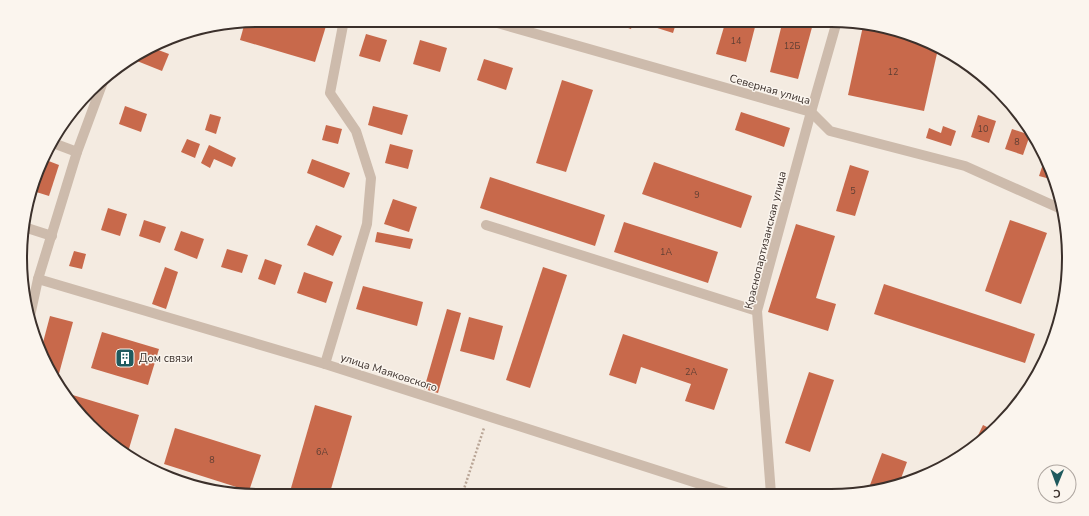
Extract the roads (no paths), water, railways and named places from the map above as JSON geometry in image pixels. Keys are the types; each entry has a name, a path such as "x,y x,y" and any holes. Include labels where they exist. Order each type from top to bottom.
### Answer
{"street":[{"path":"325,364 367,224 371,178 356,131 330,94 343,27"},
{"name":"Северная улица","path":"512,27 811,112 830,131 965,166 1056,207"},
{"name":"Краснопартизанская улица","path":"771,489 757,311 835,27"},
{"path":"32,307 38,279 77,152 100,90"},
{"path":"57,144 77,152"},
{"path":"486,225 757,311"},
{"path":"29,229 52,236"},
{"name":"улица Маяковского","path":"38,279 325,364 715,489"}],"place":[{"name":"Дом связи","path":"125,358"}]}
